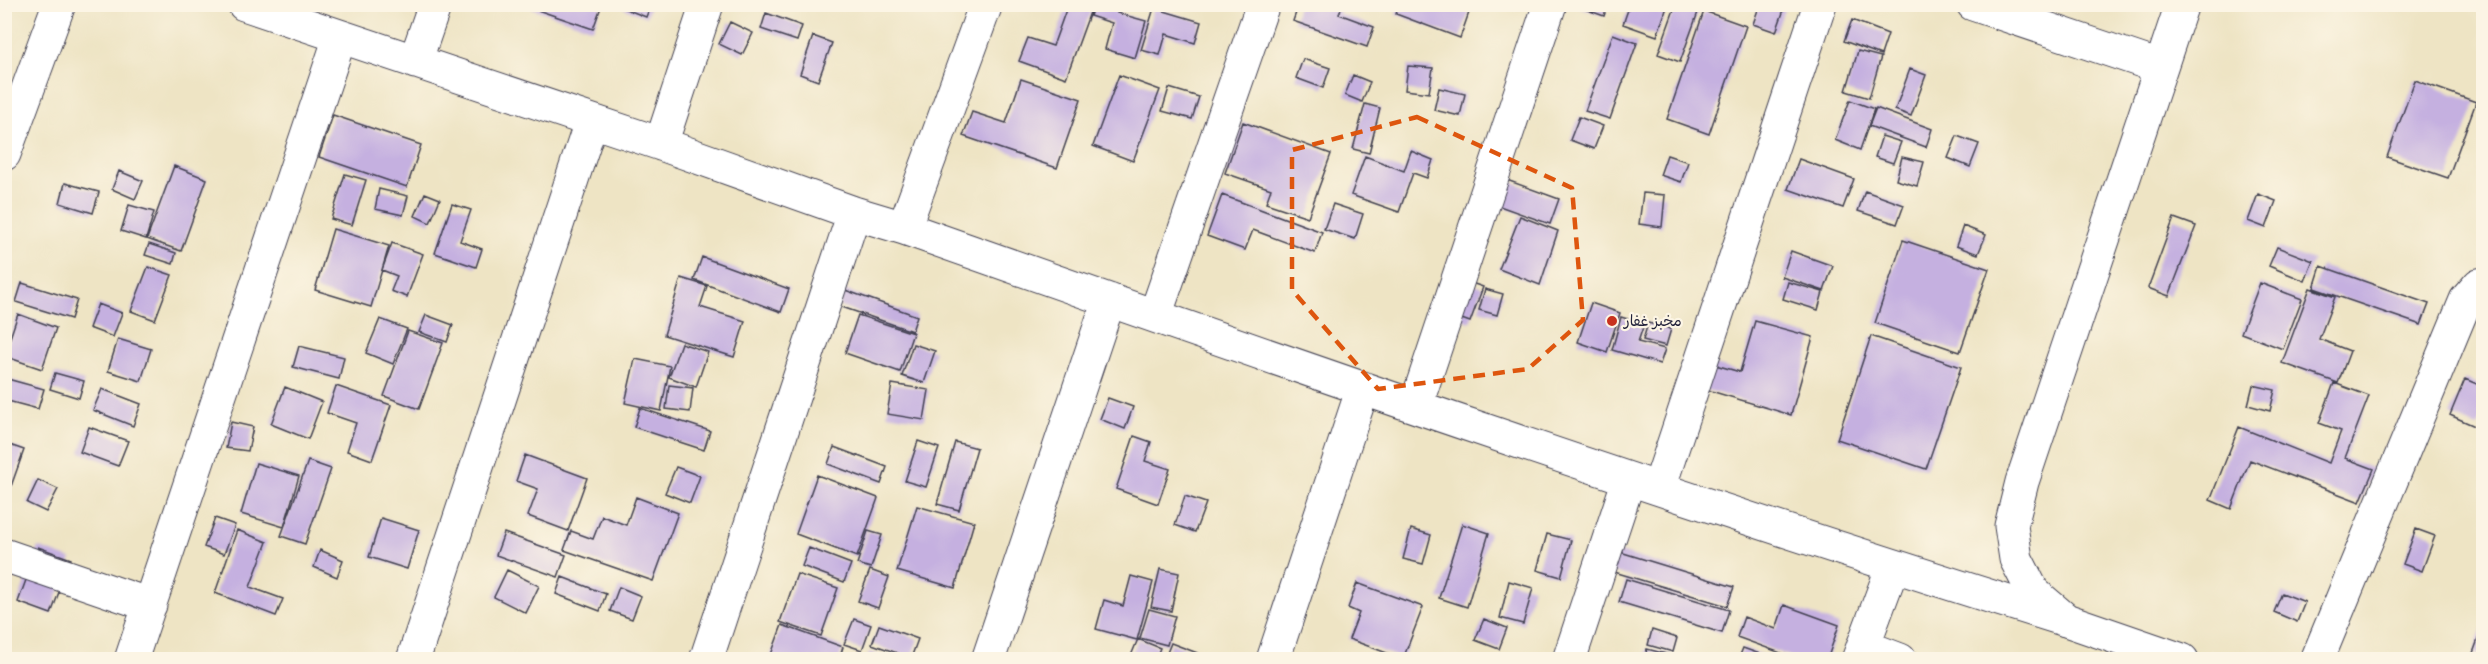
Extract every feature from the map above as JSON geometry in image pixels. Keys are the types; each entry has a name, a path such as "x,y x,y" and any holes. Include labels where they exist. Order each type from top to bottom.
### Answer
{"street":[{"path":"4,154 59,4"},
{"path":"244,4 661,144 854,213 904,228 1363,388 1893,566 2066,620 2182,660"},
{"path":"415,62 435,4"},
{"path":"661,144 707,4"},
{"path":"904,228 986,4"},
{"path":"1155,316 1263,4"},
{"path":"1416,405 1550,4"},
{"path":"1569,660 1644,483 1820,4"},
{"path":"1973,4 2160,67"},
{"path":"2066,620 2033,592 2016,559 2011,526 2022,482 2182,4"},
{"path":"131,660 340,37"},
{"path":"413,660 591,122"},
{"path":"705,660 854,213"},
{"path":"2317,660 2466,300 2479,285 2484,284"},
{"path":"988,660 1109,300"},
{"path":"1273,660 1363,388"},
{"path":"4,555 150,605"},
{"path":"1893,566 1861,653 1900,660"}],"highlighted area":[{"path":"1417,117 1572,188 1583,320 1528,369 1378,389 1292,290 1292,150"}],"building":[{"path":"593,4 601,7 593,29 523,5"},
{"path":"613,4 651,4 646,17"},
{"path":"1068,4 1093,4 1066,78 1019,61 1028,38 1053,46"},
{"path":"1094,4 1119,4 1117,13 1146,21 1135,58 1105,49 1112,23 1090,16"},
{"path":"1299,4 1343,4 1339,14 1374,27 1367,47 1293,21"},
{"path":"1399,4 1472,4 1460,38 1396,14"},
{"path":"1571,4 1608,4 1604,16"},
{"path":"1630,4 1668,4 1657,36 1623,24"},
{"path":"1676,4 1701,4 1680,62 1658,54"},
{"path":"1760,4 1786,4 1776,32 1753,24"},
{"path":"1154,8 1201,22 1195,43 1166,34 1160,55 1141,50"},
{"path":"1704,11 1746,26 1709,134 1667,119"},
{"path":"766,13 802,26 797,41 761,29"},
{"path":"1852,20 1888,34 1881,55 1844,41"},
{"path":"730,22 753,33 742,55 719,44"},
{"path":"1613,34 1637,43 1610,119 1585,111"},
{"path":"813,36 832,43 818,81 800,74"},
{"path":"1858,51 1881,57 1869,98 1846,91"},
{"path":"1303,59 1330,68 1323,88 1296,78"},
{"path":"1408,66 1433,68 1429,93 1405,90"},
{"path":"1910,69 1926,75 1911,116 1895,110"},
{"path":"1119,75 1160,90 1133,161 1093,146"},
{"path":"1353,75 1370,82 1362,102 1345,95"},
{"path":"1021,79 1081,99 1057,168 963,136 972,112 1006,123"},
{"path":"2415,80 2476,102 2448,178 2387,157"},
{"path":"1169,88 1199,97 1192,119 1162,111"},
{"path":"1439,88 1465,94 1460,116 1434,110"},
{"path":"1850,100 1874,109 1860,150 1835,140"},
{"path":"1365,104 1380,108 1369,153 1353,149"},
{"path":"1876,108 1932,129 1926,147 1869,126"},
{"path":"333,115 421,145 407,187 319,157"},
{"path":"1579,117 1603,126 1594,149 1570,140"},
{"path":"1243,122 1331,154 1308,217 1266,203 1271,189 1225,173"},
{"path":"1882,136 1901,142 1893,163 1875,157"},
{"path":"1957,136 1979,144 1970,167 1948,158"},
{"path":"1411,151 1433,160 1427,178 1413,173 1399,212 1351,195 1365,156 1404,171"},
{"path":"1667,155 1688,162 1681,182 1660,175"},
{"path":"1902,157 1924,162 1917,186 1896,180"},
{"path":"1799,159 1854,179 1843,208 1788,189"},
{"path":"174,166 207,179 181,251 147,239"},
{"path":"119,171 143,181 135,199 112,189"},
{"path":"345,174 366,180 352,225 331,219"},
{"path":"1504,179 1559,199 1550,224 1494,204"},
{"path":"65,183 99,192 93,213 60,203"},
{"path":"379,189 408,196 403,215 375,209"},
{"path":"1865,191 1904,205 1897,224 1858,211"},
{"path":"425,193 440,199 430,223 415,216"},
{"path":"1643,193 1665,195 1662,227 1639,224"},
{"path":"2258,194 2276,201 2266,228 2248,221"},
{"path":"1222,195 1322,232 1315,253 1253,230 1245,250 1207,236"},
{"path":"452,204 471,210 460,241 482,249 476,267 435,253"},
{"path":"1333,204 1363,214 1355,239 1324,229"},
{"path":"129,205 154,212 146,239 121,231"},
{"path":"1520,216 1558,231 1540,285 1499,269"},
{"path":"2174,218 2196,226 2169,296 2148,288"},
{"path":"1963,226 1986,235 1978,254 1956,246"},
{"path":"333,229 389,246 371,307 315,290"},
{"path":"1903,240 1989,269 1960,352 1875,323"},
{"path":"392,243 423,254 407,297 391,291 397,276 382,270"},
{"path":"149,244 176,253 173,264 145,255"},
{"path":"2277,247 2313,261 2305,281 2269,266"},
{"path":"1791,251 1833,266 1824,291 1782,277"},
{"path":"702,257 789,289 781,312 694,280"},
{"path":"2321,266 2429,304 2421,325 2314,288"},
{"path":"148,267 172,275 155,320 131,311"},
{"path":"681,278 707,286 700,307 745,321 734,357 664,335"},
{"path":"1457,278 1483,287 1470,322 1445,313"},
{"path":"1788,282 1823,292 1818,310 1783,299"},
{"path":"22,283 77,300 71,319 16,302"},
{"path":"2260,283 2302,299 2283,349 2241,333"},
{"path":"2310,288 2335,297 2319,339 2350,351 2338,383 2282,363"},
{"path":"1485,289 1503,294 1497,315 1479,310"},
{"path":"845,290 917,316 912,331 839,306"},
{"path":"1591,303 1620,313 1607,352 1578,342"},
{"path":"98,304 122,313 113,337 89,328"},
{"path":"18,314 56,328 42,369 4,356"},
{"path":"426,315 453,325 447,342 419,332"},
{"path":"858,315 913,333 900,372 845,353"},
{"path":"1621,317 1644,324 1638,342 1665,349 1660,364 1612,350"},
{"path":"380,319 407,329 393,364 366,353"},
{"path":"1755,321 1813,337 1791,415 1704,389 1712,364 1740,372"},
{"path":"1648,323 1671,329 1666,346 1643,340"},
{"path":"408,331 443,343 419,409 384,396"},
{"path":"1871,336 1961,367 1926,469 1837,439"},
{"path":"118,339 151,349 141,381 108,371"},
{"path":"681,343 708,352 696,387 669,377"},
{"path":"913,344 935,351 924,383 902,376"},
{"path":"299,346 344,357 339,379 293,367"},
{"path":"635,359 670,366 661,411 625,403"},
{"path":"55,373 84,381 79,398 50,389"},
{"path":"4,378 44,389 38,409 4,400"},
{"path":"2465,379 2484,387 2484,410 2477,427 2450,415"},
{"path":"2334,383 2369,396 2345,458 2374,469 2360,502 2250,460 2231,509 2210,500 2239,427 2329,463 2341,431 2319,423"},
{"path":"892,384 929,390 924,420 887,414"},
{"path":"669,385 693,388 690,412 666,409"},
{"path":"2253,385 2275,390 2270,411 2248,405"},
{"path":"336,386 391,405 372,460 347,451 356,423 327,413"},
{"path":"285,387 322,402 308,439 271,424"},
{"path":"102,389 141,404 133,426 93,410"},
{"path":"1108,398 1133,407 1125,429 1100,419"},
{"path":"640,408 710,431 704,450 634,427"},
{"path":"231,422 253,427 248,451 226,448"},
{"path":"89,427 128,441 118,466 80,452"},
{"path":"1134,436 1151,442 1145,461 1170,469 1158,504 1116,489"},
{"path":"918,441 939,448 926,487 905,481"},
{"path":"955,442 977,448 959,510 937,504"},
{"path":"4,443 24,450 5,503 4,503"},
{"path":"834,447 887,467 881,484 828,464"},
{"path":"525,455 587,478 568,531 528,516 538,489 516,481"},
{"path":"308,461 331,469 305,544 281,536"},
{"path":"256,463 299,476 284,527 241,514"},
{"path":"676,467 700,476 690,503 665,493"},
{"path":"817,475 878,498 857,557 796,534"},
{"path":"38,480 58,489 46,512 27,503"},
{"path":"1185,496 1206,503 1195,532 1175,525"},
{"path":"636,497 678,513 653,581 564,550 571,531 593,539 602,516 626,525"},
{"path":"917,506 974,522 955,588 897,571"},
{"path":"215,518 235,525 224,554 204,547"},
{"path":"381,518 419,530 407,569 369,557"},
{"path":"1462,524 1489,533 1467,607 1439,598"},
{"path":"1411,529 1431,535 1423,564 1403,559"},
{"path":"2416,529 2435,536 2422,571 2403,564"},
{"path":"237,530 267,542 250,587 283,599 276,616 215,593"},
{"path":"868,531 882,535 871,568 857,564"},
{"path":"504,533 566,555 558,577 496,555"},
{"path":"1547,534 1571,540 1561,577 1537,570"},
{"path":"38,547 71,559 51,614 18,602"},
{"path":"809,548 851,564 844,582 802,566"},
{"path":"320,550 343,560 337,577 314,567"},
{"path":"1617,551 1734,587 1727,606 1611,571"},
{"path":"1160,569 1179,573 1171,611 1151,607"},
{"path":"507,570 539,586 526,613 494,597"},
{"path":"870,570 889,577 878,608 858,601"},
{"path":"797,574 838,588 821,636 780,622"},
{"path":"1131,576 1153,582 1137,640 1096,629 1104,600 1123,606"},
{"path":"562,577 606,594 600,611 556,594"},
{"path":"1626,579 1729,610 1722,633 1619,602"},
{"path":"1509,581 1533,588 1523,624 1500,618"},
{"path":"1357,583 1423,607 1403,659 1349,639 1359,613 1348,608"},
{"path":"619,587 641,596 632,619 610,611"},
{"path":"2282,593 2305,602 2297,622 2274,612"},
{"path":"1784,605 1839,625 1827,660 1800,660 1737,637 1744,617 1776,629"},
{"path":"1149,609 1175,616 1167,645 1140,638"},
{"path":"854,619 871,625 862,650 844,644"},
{"path":"1484,619 1507,628 1499,649 1475,640"},
{"path":"782,625 843,647 839,660 769,660"},
{"path":"879,625 918,639 911,658 872,644"},
{"path":"2484,626 2484,657 2473,653"},
{"path":"1652,630 1677,638 1673,652 1648,645"},
{"path":"1138,639 1160,648 1155,660 1130,658"},
{"path":"1171,643 1200,654 1198,660 1164,660"},
{"path":"1743,648 1774,659 1774,660 1738,660"},
{"path":"1647,649 1674,656 1673,660 1644,660"},
{"path":"869,652 890,659 890,660 867,660"}],"place":[{"name":"مخبز غفار","path":"1612,321"}]}
